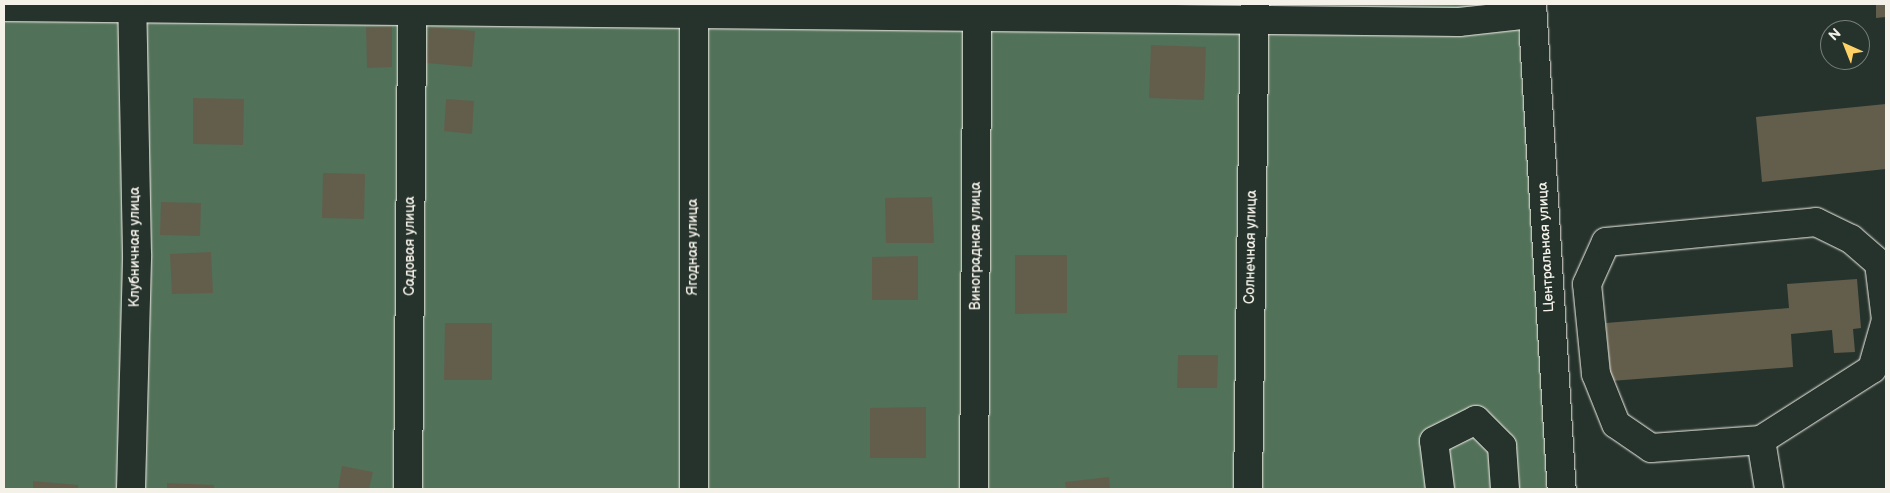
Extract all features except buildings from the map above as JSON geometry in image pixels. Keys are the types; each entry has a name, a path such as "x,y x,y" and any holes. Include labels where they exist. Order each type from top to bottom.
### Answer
{"street":[{"name":"Клубничная улица","path":"131,489 136,254 132,6"},
{"path":"4,7 977,9 1255,12 1460,22 1532,9"},
{"name":"Садовая улица","path":"408,489 412,7"},
{"name":"Ягодная улица","path":"694,8 694,489"},
{"name":"Виноградная улица","path":"974,489 977,9"},
{"name":"Центральная улица","path":"1532,9 1562,489"},
{"name":"Солнечная улица","path":"1248,489 1255,12"},
{"path":"1816,222 1851,238 1879,263 1886,320 1872,369 1761,440 1652,448 1616,424 1596,374 1587,284 1606,242 1816,222"},
{"path":"1440,489 1434,441 1476,420 1502,446 1506,489"},
{"path":"1761,440 1769,489"}],"green space":[{"path":"4,4 1517,4 1551,489 4,489"}]}
